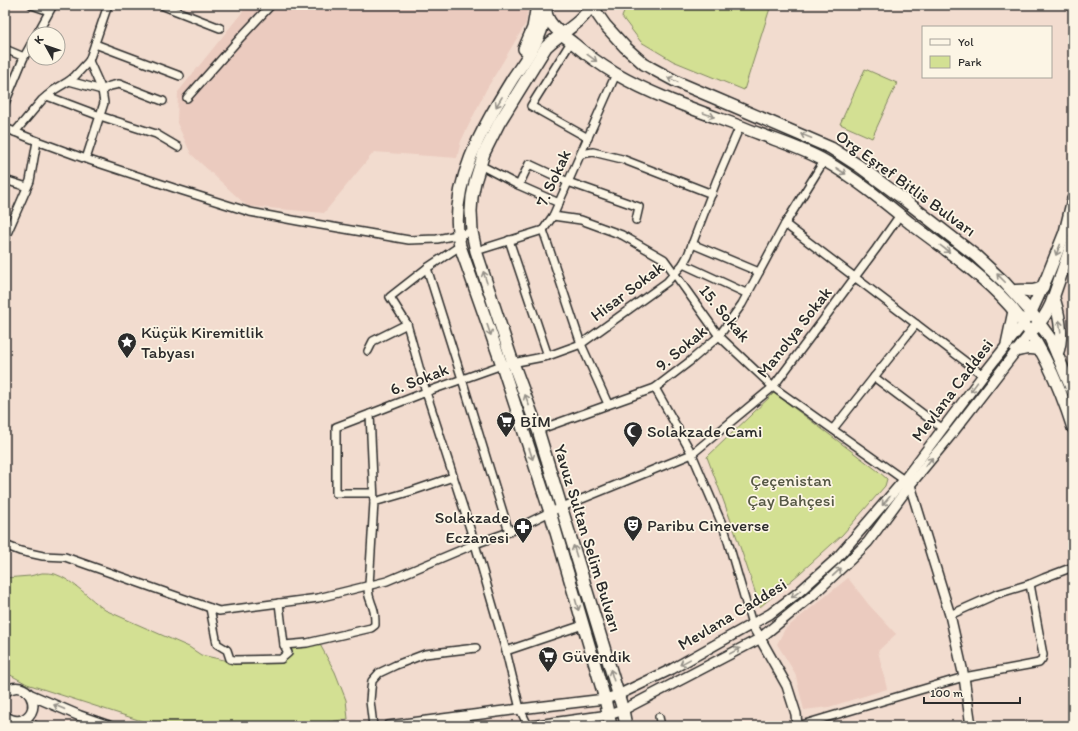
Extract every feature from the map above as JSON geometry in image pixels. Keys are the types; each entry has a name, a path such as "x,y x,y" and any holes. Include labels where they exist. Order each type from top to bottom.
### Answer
{"main road":[{"path":"519,69 520,59 533,28 537,5"},
{"name":"Yavuz Sultan Selim Bulvarı","path":"591,5 578,23 554,39 546,47 499,123 480,165 475,182 471,211 472,232 476,251 513,363 538,430 623,710 626,726"},
{"name":"Org Eşref Bitlis Bulvarı","path":"591,5 605,25 625,47 644,64 677,82 821,142 842,154 898,195 976,256 1013,291 1050,338 1073,392"},
{"path":"546,9 551,23 562,34 598,63 616,74 652,92 824,160 972,269 1024,323 1051,372 1067,409 1073,428"},
{"name":"Yavuz Sultan Selim Bulvarı","path":"546,9 541,31 534,46 488,121 466,169 462,183 457,224 459,241 502,365 550,512 605,699 611,726"},
{"path":"1024,323 1043,287 1065,232 1073,199"},
{"path":"1030,333 1040,324 1048,312 1073,240"},
{"path":"1013,291 1032,291 1043,287"},
{"path":"1054,298 1061,336 1061,344 1057,354"},
{"path":"1014,311 1012,348 1034,348 1040,350"}],"street":[{"path":"32,5 51,8 42,26"},
{"path":"15,132 38,104 54,90 69,81 89,61 108,5"},
{"path":"161,5 220,28"},
{"path":"187,98 235,42 271,5"},
{"path":"571,42 531,106 588,138"},
{"path":"95,44 180,76"},
{"path":"5,49 24,57"},
{"path":"5,103 26,53"},
{"path":"86,159 104,103 102,90 89,61"},
{"name":"7. Sokak","path":"476,251 543,230 553,216 616,74"},
{"path":"69,81 102,90 119,84 163,101"},
{"path":"47,96 100,116 156,134 178,147"},
{"name":"Hisar Sokak","path":"513,363 548,356 581,344 667,282 675,274 688,255 740,126"},
{"path":"5,128 86,159 250,212 409,240 437,239 459,241"},
{"path":"6,233 30,181 36,141"},
{"path":"581,154 593,152 622,159 712,194"},
{"name":"9. Sokak","path":"538,430 655,388 684,366 719,336 748,294 785,224 824,160"},
{"path":"519,185 529,164 568,182 639,208 636,220"},
{"path":"480,165 559,203"},
{"path":"5,180 28,187"},
{"name":"Manolya Sokak","path":"5,545 20,551 43,556 65,556 219,611 318,598 387,581 475,544 509,532 550,512 692,454 773,386 900,215"},
{"name":"15. Sokak","path":"553,216 581,220 622,235 664,259 719,336 773,386 907,482"},
{"path":"785,224 983,375"},
{"path":"543,230 581,344 608,404"},
{"path":"472,232 390,297 407,324 426,392 475,544 506,651 520,709 529,726"},
{"path":"509,240 548,356"},
{"path":"692,244 759,272"},
{"path":"683,264 748,294"},
{"path":"427,268 509,532"},
{"name":"Mevlana Caddesi","path":"388,726 605,699 618,695 672,669 770,614 799,592 836,559 951,435 1012,348 1024,323"},
{"path":"368,351 373,341 407,324"},
{"path":"833,429 916,324"},
{"name":"Mevlana Caddesi","path":"529,726 609,715 623,710 760,639 813,594 868,542 942,429 983,375 1030,333"},
{"name":"6. Sokak","path":"373,493 336,493 336,427 426,392 502,365 513,363"},
{"path":"874,377 942,429"},
{"path":"655,388 692,454 725,531 752,624 787,686 796,714 797,726 964,677 1037,664 1041,661 1043,655 1030,584"},
{"path":"284,645 306,643 371,628 375,625 375,613 368,590 374,502 370,414"},
{"path":"374,502 453,477"},
{"path":"907,482 950,615 964,677 972,726"},
{"path":"950,615 997,594 1030,584 1073,567"},
{"path":"210,608 217,644 227,650 230,659 281,659 288,653 284,645 279,603"},
{"path":"506,651 583,625"},
{"path":"373,726 370,701 371,688 372,681 379,673 425,654 476,648"},
{"path":"5,684 27,691 33,701 32,711 29,716 19,721"},
{"path":"5,692 15,688"},
{"path":"31,696 109,726"},
{"path":"5,716 13,721 19,721 34,726"},
{"path":"659,717 661,726"}],"shaded area":[{"path":"248,5 528,5 526,23 486,90 461,141 457,158 374,152 324,213 247,206 191,154 177,123 178,92"},
{"path":"848,578 869,605 896,634 878,651 887,689 829,707 804,710 795,673 777,644 785,629"}],"green space":[{"path":"627,5 771,5 744,90 673,61 641,42 622,17"},
{"path":"865,69 897,83 872,138 840,124"},
{"name":"Çeçenistan Çay Bahçesi","path":"774,393 887,479 885,486 842,535 760,607 735,531 707,457"},
{"path":"42,573 62,577 75,585 105,610 189,647 201,655 224,660 286,659 292,651 290,644 318,641 335,672 346,700 348,719 304,726 157,726 27,684 5,672 5,578 30,576"}],"place":[{"name":"Küçük Kiremitlik Tabyası","path":"127,359"},
{"name":"BİM","path":"506,438"},
{"name":"Solakzade Cami","path":"633,448"},
{"name":"Paribu Cineverse","path":"633,542"},
{"name":"Solakzade Eczanesi","path":"523,544"},
{"name":"Güvendik","path":"548,673"}]}
